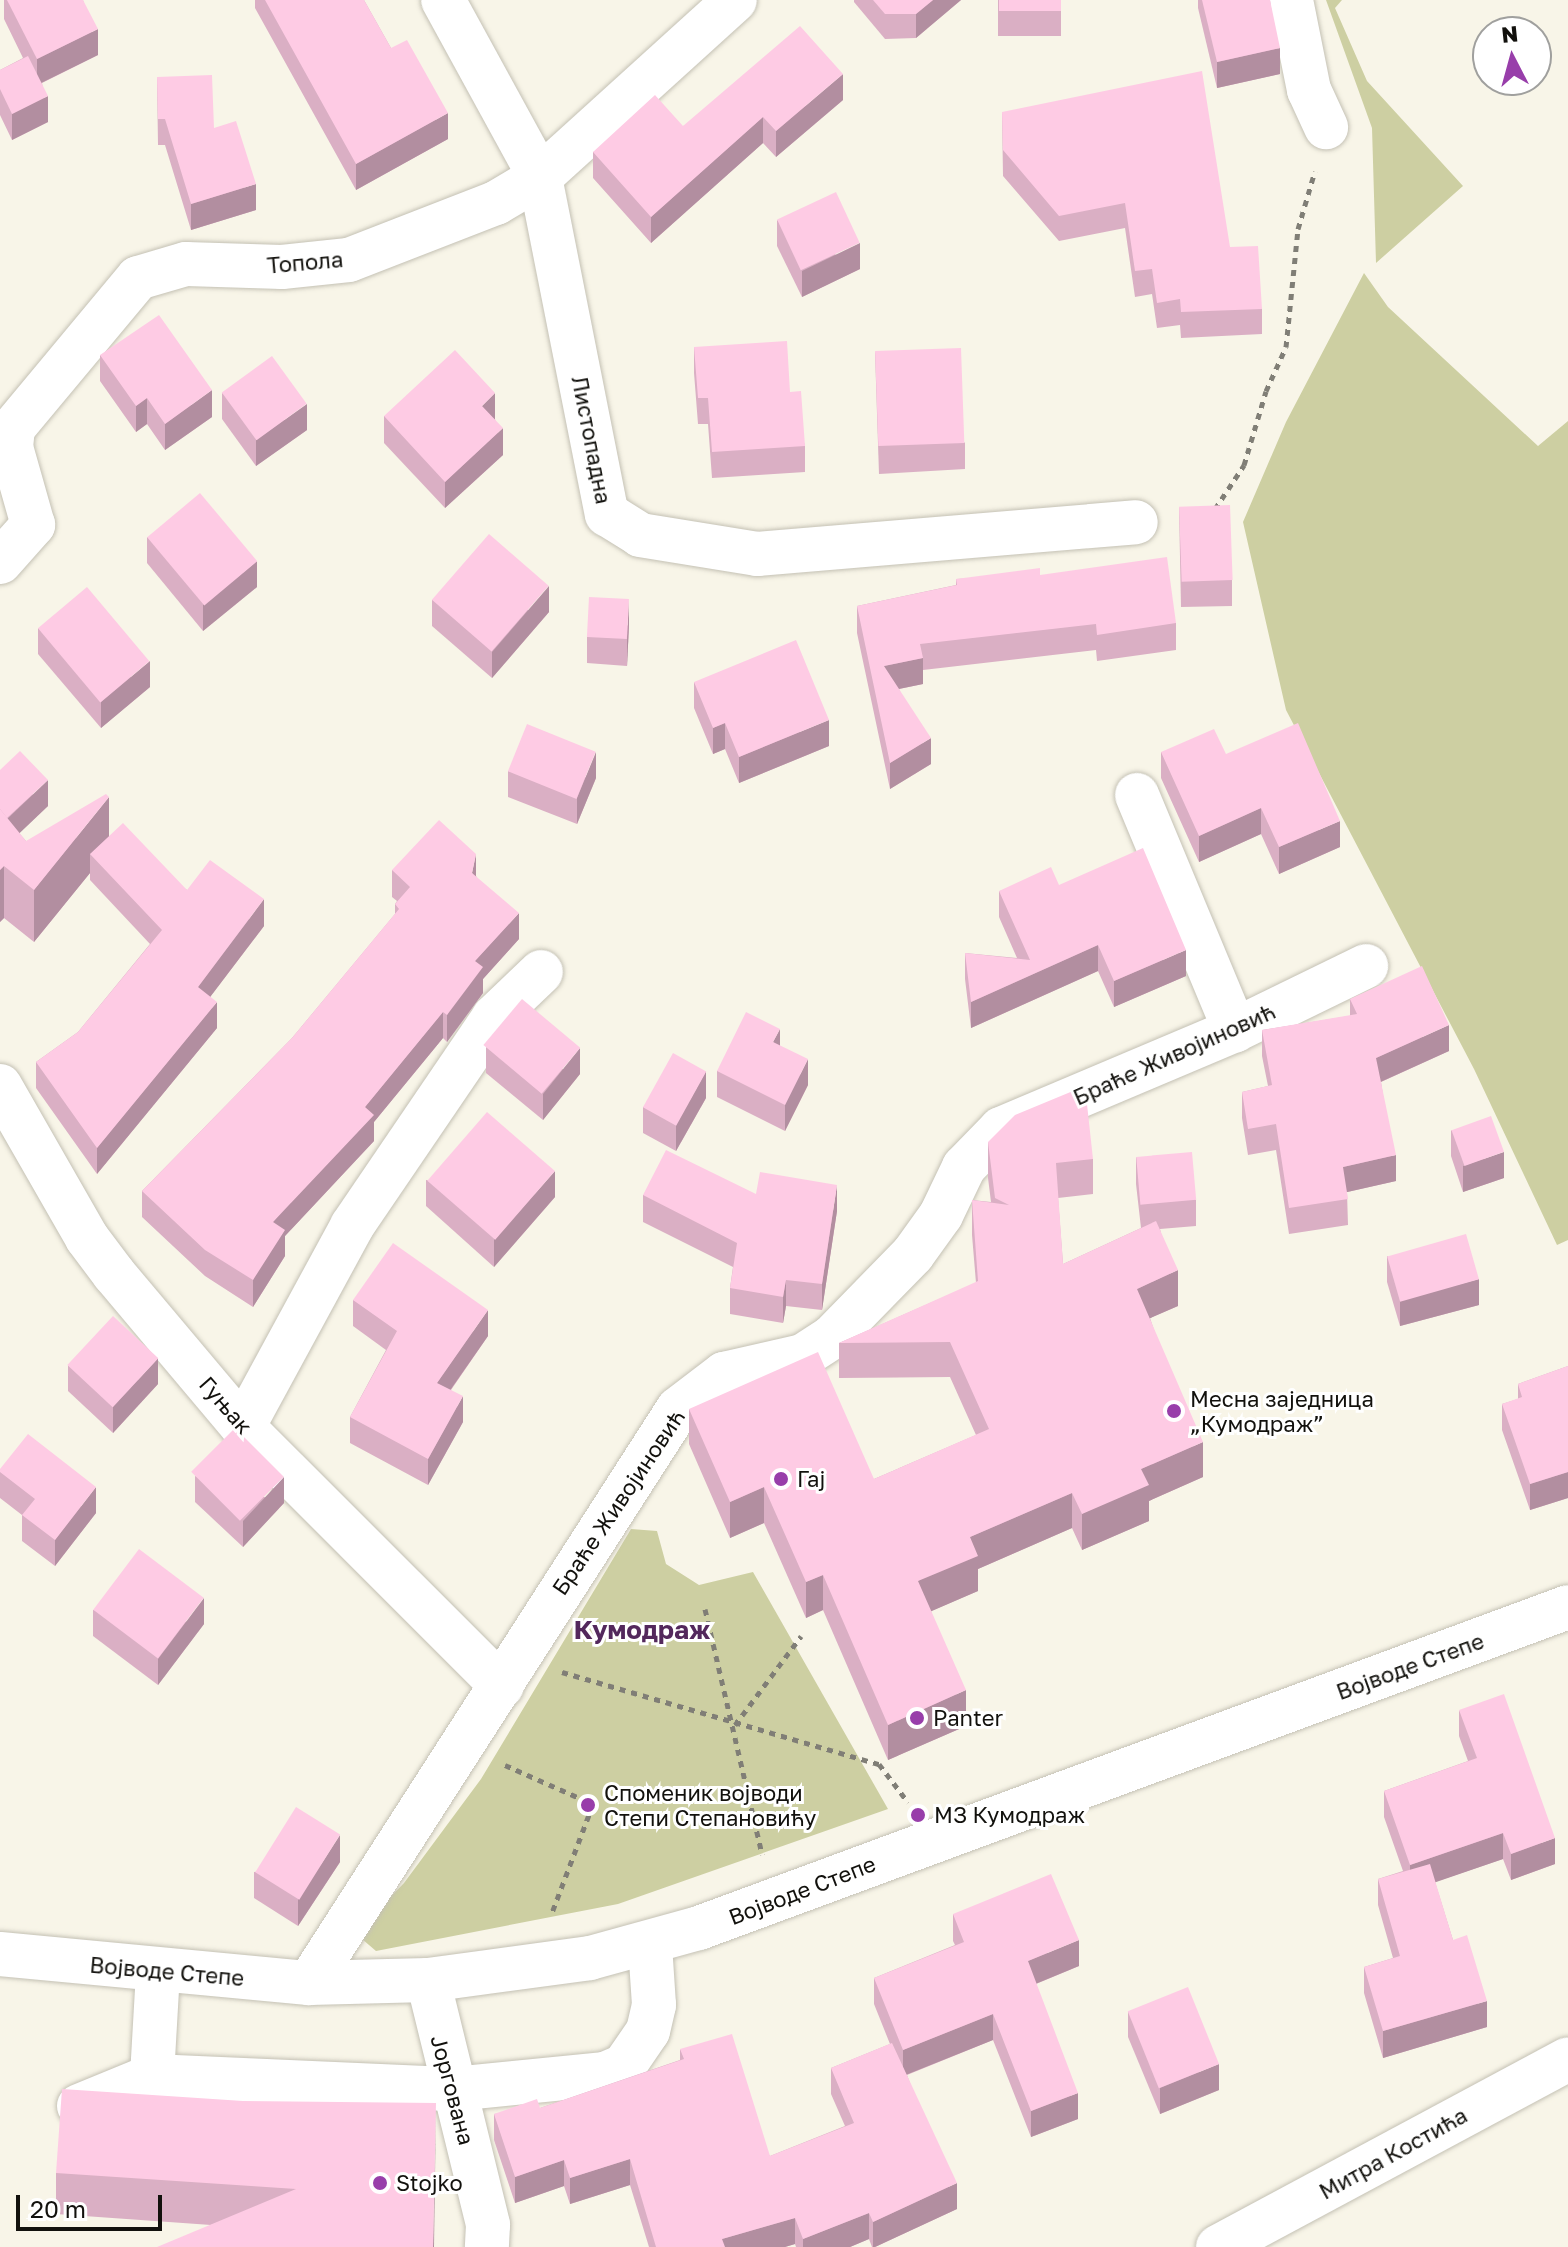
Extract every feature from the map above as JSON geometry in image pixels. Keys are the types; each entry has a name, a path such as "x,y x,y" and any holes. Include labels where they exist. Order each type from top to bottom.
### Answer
{"street":[{"name":"Листопадна","path":"443,0 540,177 607,514 640,535 757,554 1136,522"},
{"name":"Топола","path":"0,562 33,525 11,447 13,428 138,278 186,264 282,267 349,260 496,203 540,177 735,0"},
{"path":"1291,0 1309,90 1326,127"},
{"path":"1137,795 1235,1030"},
{"name":"Браће Живојиновић","path":"309,1983 502,1686 638,1465 696,1392 724,1374 803,1356 831,1338 913,1254 941,1215 964,1167 1001,1129 1235,1030 1366,966"},
{"path":"243,1427 352,1226 494,1017 541,972"},
{"name":"Гуњак","path":"0,1086 87,1238 243,1427 502,1686"},
{"name":"Војводе Степе","path":"0,1954 158,1972 309,1983 428,1980 523,1969 650,1945 1568,1607"},
{"path":"79,2106 152,2076 454,2089 605,2074 624,2066 640,2050 654,2005 650,1945"},
{"path":"152,2076 158,1972"},
{"name":"Јоргована","path":"428,1980 495,2240"},
{"name":"Митра Костића","path":"1218,2247 1568,2059"}],"path":[{"path":"1211,514 1244,465 1266,391 1286,347 1298,229 1326,127"},
{"path":"705,1609 766,1871"},
{"path":"734,1726 801,1636"},
{"path":"558,1671 734,1726 879,1764 910,1805"},
{"path":"497,1762 593,1804 551,1917 553,1928"}],"green space":[{"path":"1326,0 1342,0 1335,8 1367,81 1463,186 1376,263 1372,128"},
{"path":"1364,273 1388,307 1538,446 1568,421 1568,1240 1557,1245 1474,1069 1286,710 1243,522 1286,422"},
{"path":"631,1529 657,1531 666,1564 699,1585 753,1572 888,1809 618,1904 376,1951 362,1939 363,1925 404,1883 481,1779"}],"building":[{"path":"7,0 83,0 98,29 37,59"},
{"path":"265,0 364,0 391,48 407,40 448,113 356,164"},
{"path":"873,0 933,0 916,14 885,14"},
{"path":"999,0 1061,0 1061,11 999,11"},
{"path":"1202,0 1270,0 1280,48 1217,62"},
{"path":"800,26 843,74 776,131 763,117 651,217 593,152 655,95 683,126"},
{"path":"28,56 48,96 12,114 0,89 0,70"},
{"path":"1202,71 1230,247 1258,246 1262,309 1181,312 1180,299 1157,303 1152,269 1135,271 1125,203 1059,216 1003,150 1002,112"},
{"path":"212,75 214,128 236,121 256,184 191,204 165,119 158,119 157,77"},
{"path":"836,192 860,243 801,270 777,219"},
{"path":"159,315 212,390 165,424 147,398 136,406 100,355"},
{"path":"787,341 790,392 801,391 805,446 712,452 708,398 698,398 694,347"},
{"path":"961,348 964,443 878,446 875,351"},
{"path":"455,350 495,393 482,406 503,428 445,482 384,416"},
{"path":"272,356 307,404 257,440 222,392"},
{"path":"200,493 257,561 204,606 147,537"},
{"path":"1230,505 1233,580 1182,582 1179,507"},
{"path":"489,534 549,586 492,651 432,600"},
{"path":"1167,557 1176,623 1097,635 1096,624 920,644 923,658 884,666 931,738 890,763 857,606 957,585 956,579 1040,568 1040,575"},
{"path":"87,587 149,661 100,702 38,628"},
{"path":"589,597 629,599 627,639 587,637"},
{"path":"796,640 829,720 739,757 725,723 713,728 694,682"},
{"path":"1298,723 1340,821 1279,847 1261,808 1199,836 1161,752 1214,729 1226,754"},
{"path":"527,724 596,752 577,799 508,771"},
{"path":"20,751 48,780 7,818 0,809 0,770"},
{"path":"106,794 109,797 34,890 4,866 0,870 0,809 26,841"},
{"path":"439,820 476,854 472,873 519,913 475,961 483,967 447,1015 443,1012 365,1107 374,1115 273,1222 285,1230 253,1280 205,1250 142,1191 292,1038 399,909 395,904 410,887 392,870"},
{"path":"123,823 187,890 210,860 264,899 198,987 217,1002 97,1148 36,1062 78,1032 162,930 90,854"},
{"path":"1143,848 1186,950 1114,981 1098,945 971,1002 965,953 1030,960 999,891 1051,867 1059,885"},
{"path":"1422,966 1449,1025 1376,1058 1396,1155 1343,1167 1348,1199 1289,1208 1276,1124 1248,1129 1242,1092 1272,1085 1262,1030 1357,1014 1350,999"},
{"path":"522,999 580,1048 542,1094 483,1045"},
{"path":"746,1012 780,1029 773,1042 808,1059 785,1105 717,1071"},
{"path":"673,1053 706,1071 676,1126 643,1107"},
{"path":"1085,1086 1093,1159 1056,1163 1063,1264 1156,1221 1178,1270 1137,1289 1203,1442 1141,1469 1149,1485 1082,1514 1072,1493 970,1537 978,1556 918,1581 966,1690 888,1725 823,1575 806,1582 764,1487 730,1502 689,1409 818,1352 874,1479 989,1429 950,1342 839,1343 978,1281 972,1200 1009,1205 995,1198 988,1142 1015,1115"},
{"path":"487,1112 555,1171 495,1240 427,1181"},
{"path":"1491,1116 1504,1152 1465,1166 1452,1130"},
{"path":"666,1150 756,1194 760,1172 837,1185 822,1284 786,1280 783,1297 730,1288 737,1243 643,1195"},
{"path":"1192,1152 1196,1200 1140,1205 1136,1157"},
{"path":"1466,1234 1479,1279 1400,1302 1387,1257"},
{"path":"393,1243 488,1310 437,1383 463,1396 428,1459 350,1417 397,1331 353,1300"},
{"path":"113,1316 158,1358 113,1407 67,1365"},
{"path":"1568,1366 1568,1472 1530,1484 1502,1404 1522,1397 1518,1384"},
{"path":"235,1428 284,1477 240,1521 191,1472"},
{"path":"28,1434 96,1487 55,1540 22,1515 35,1499 0,1472"},
{"path":"139,1549 204,1598 158,1658 93,1610"},
{"path":"1504,1694 1555,1838 1511,1854 1503,1833 1410,1865 1384,1791 1477,1758 1459,1710"},
{"path":"296,1807 340,1835 299,1900 255,1872"},
{"path":"1430,1864 1453,1940 1467,1935 1487,2001 1383,2031 1364,1967 1400,1956 1378,1879"},
{"path":"1051,1874 1079,1940 1028,1961 1078,2093 1031,2111 993,2014 903,2050 874,1978 964,1942 953,1914"},
{"path":"1188,1987 1219,2064 1159,2088 1128,2011"},
{"path":"732,2034 770,2156 854,2123 831,2068 892,2043 957,2183 873,2222 869,2213 803,2239 795,2218 722,2239 725,2247 656,2247 630,2159 570,2178 564,2160 515,2177 494,2114 537,2099 540,2108 684,2059 680,2049"},
{"path":"62,2089 243,2101 436,2103 433,2247 157,2247 296,2189 56,2173"}],"place":[{"name":"Месна заједница „Кумодраж”","path":"1174,1411"},
{"name":"Гај","path":"781,1479"},
{"name":"Panter","path":"917,1718"},
{"name":"Споменик војводи Степи Степановићу","path":"588,1805"},
{"name":"МЗ Кумодраж","path":"918,1815"},
{"name":"Stojko","path":"380,2183"}],"district":[{"name":"Кумодраж","path":"642,1630"}]}
